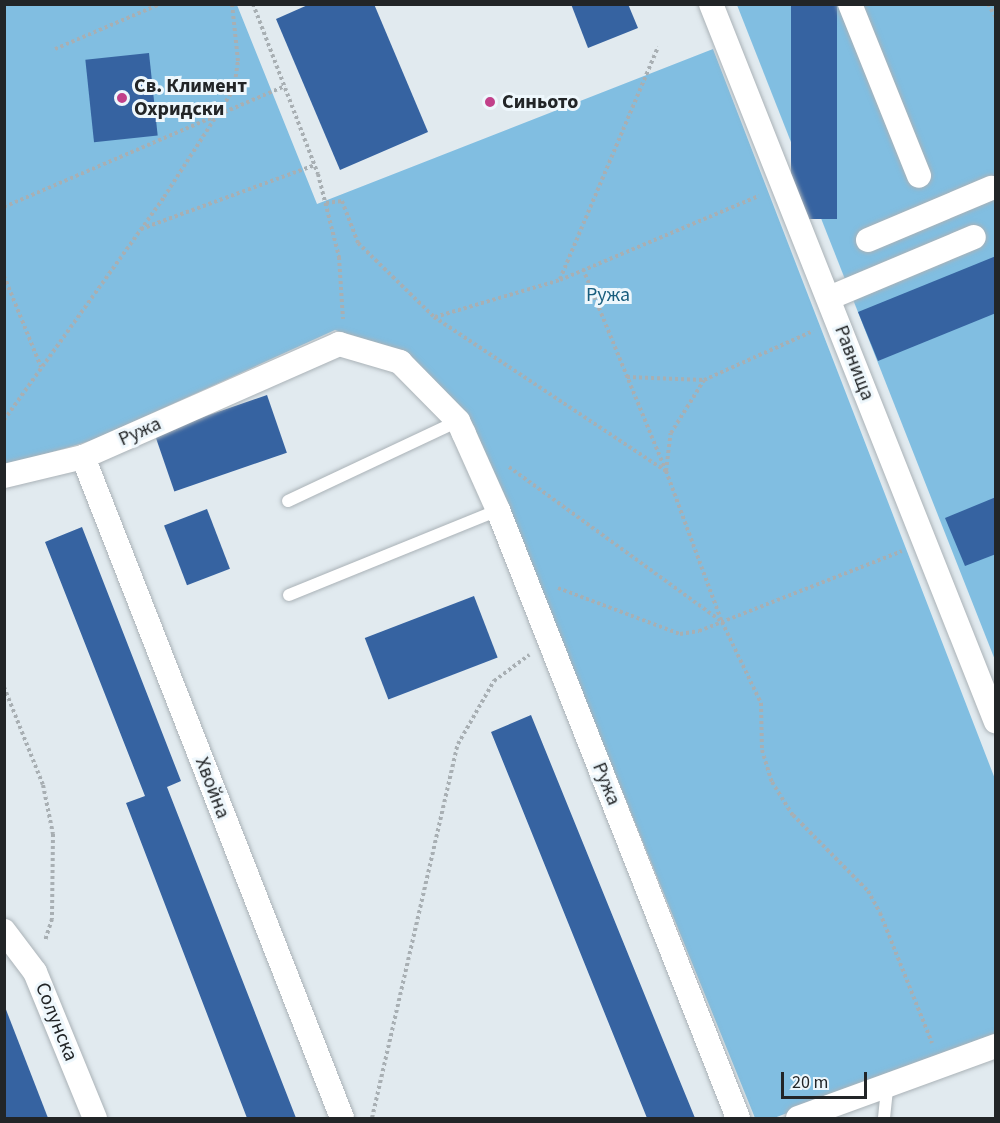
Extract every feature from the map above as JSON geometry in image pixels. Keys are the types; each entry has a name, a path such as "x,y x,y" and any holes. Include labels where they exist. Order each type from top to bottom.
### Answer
{"street":[{"name":"Равнища","path":"711,4 996,722"},
{"path":"850,4 919,176"},
{"path":"868,240 991,188"},
{"path":"829,298 964,242 941,211"},
{"name":"Ружа","path":"4,476 83,457 339,344 400,362 458,421 498,510 738,1119"},
{"name":"Хвойна","path":"83,457 342,1119"},
{"name":"Солунска","path":"4,931 35,972 95,1119"},
{"path":"798,1119 996,1046"}],"lane":[{"path":"288,501 458,421"},
{"path":"289,595 498,510"},
{"path":"884,1119 886,1087"}],"path":[{"path":"55,48 160,4"},
{"path":"4,420 141,229 234,89 238,61 232,4"},
{"path":"253,4 315,165 326,203 339,257 344,345"},
{"path":"988,4 996,18"},
{"path":"560,280 658,47"},
{"path":"4,207 285,86"},
{"path":"141,229 315,165"},
{"path":"434,317 560,280 784,186"},
{"path":"326,203 342,201 358,243 434,317 666,471"},
{"path":"583,269 666,471 722,622 761,702 762,750 772,782 794,815 868,891 880,913 942,1066"},
{"path":"4,276 41,368"},
{"path":"627,376 704,380 838,321"},
{"path":"666,471 671,433 704,380"},
{"path":"503,462 722,622"},
{"path":"523,575 680,634 699,631 925,542"},
{"path":"372,1119 458,744 494,681 549,640"},
{"path":"4,687 43,785 53,834 52,919 35,972"}],"green space":[{"name":"Ружа","path":"4,5 237,5 317,204 713,49 995,779 995,1035 774,1118 755,1118 474,426 405,352 335,330 93,440 5,466"},
{"path":"737,5 995,5 995,660"}],"building":[{"path":"310,4 374,4 428,132 340,170 276,19"},
{"path":"571,4 628,4 638,28 588,48"},
{"path":"791,4 837,4 837,219 791,219"},
{"name":"Св. Климент Охридски","path":"149,53 158,136 94,142 85,60"},
{"path":"996,256 996,313 878,361 858,312"},
{"path":"267,395 287,453 174,491 154,434"},
{"path":"996,497 996,554 965,566 945,518"},
{"path":"207,509 230,569 187,585 164,525"},
{"path":"82,527 181,781 167,787 296,1118 247,1118 126,803 145,796 45,542"},
{"path":"474,596 498,658 388,700 365,638"},
{"path":"531,715 695,1118 647,1118 491,732"},
{"path":"5,1007 48,1118 4,1118"}],"place":[{"name":"Св. Климент Охридски","path":"122,98"},
{"name":"Синьото","path":"490,102"}]}
